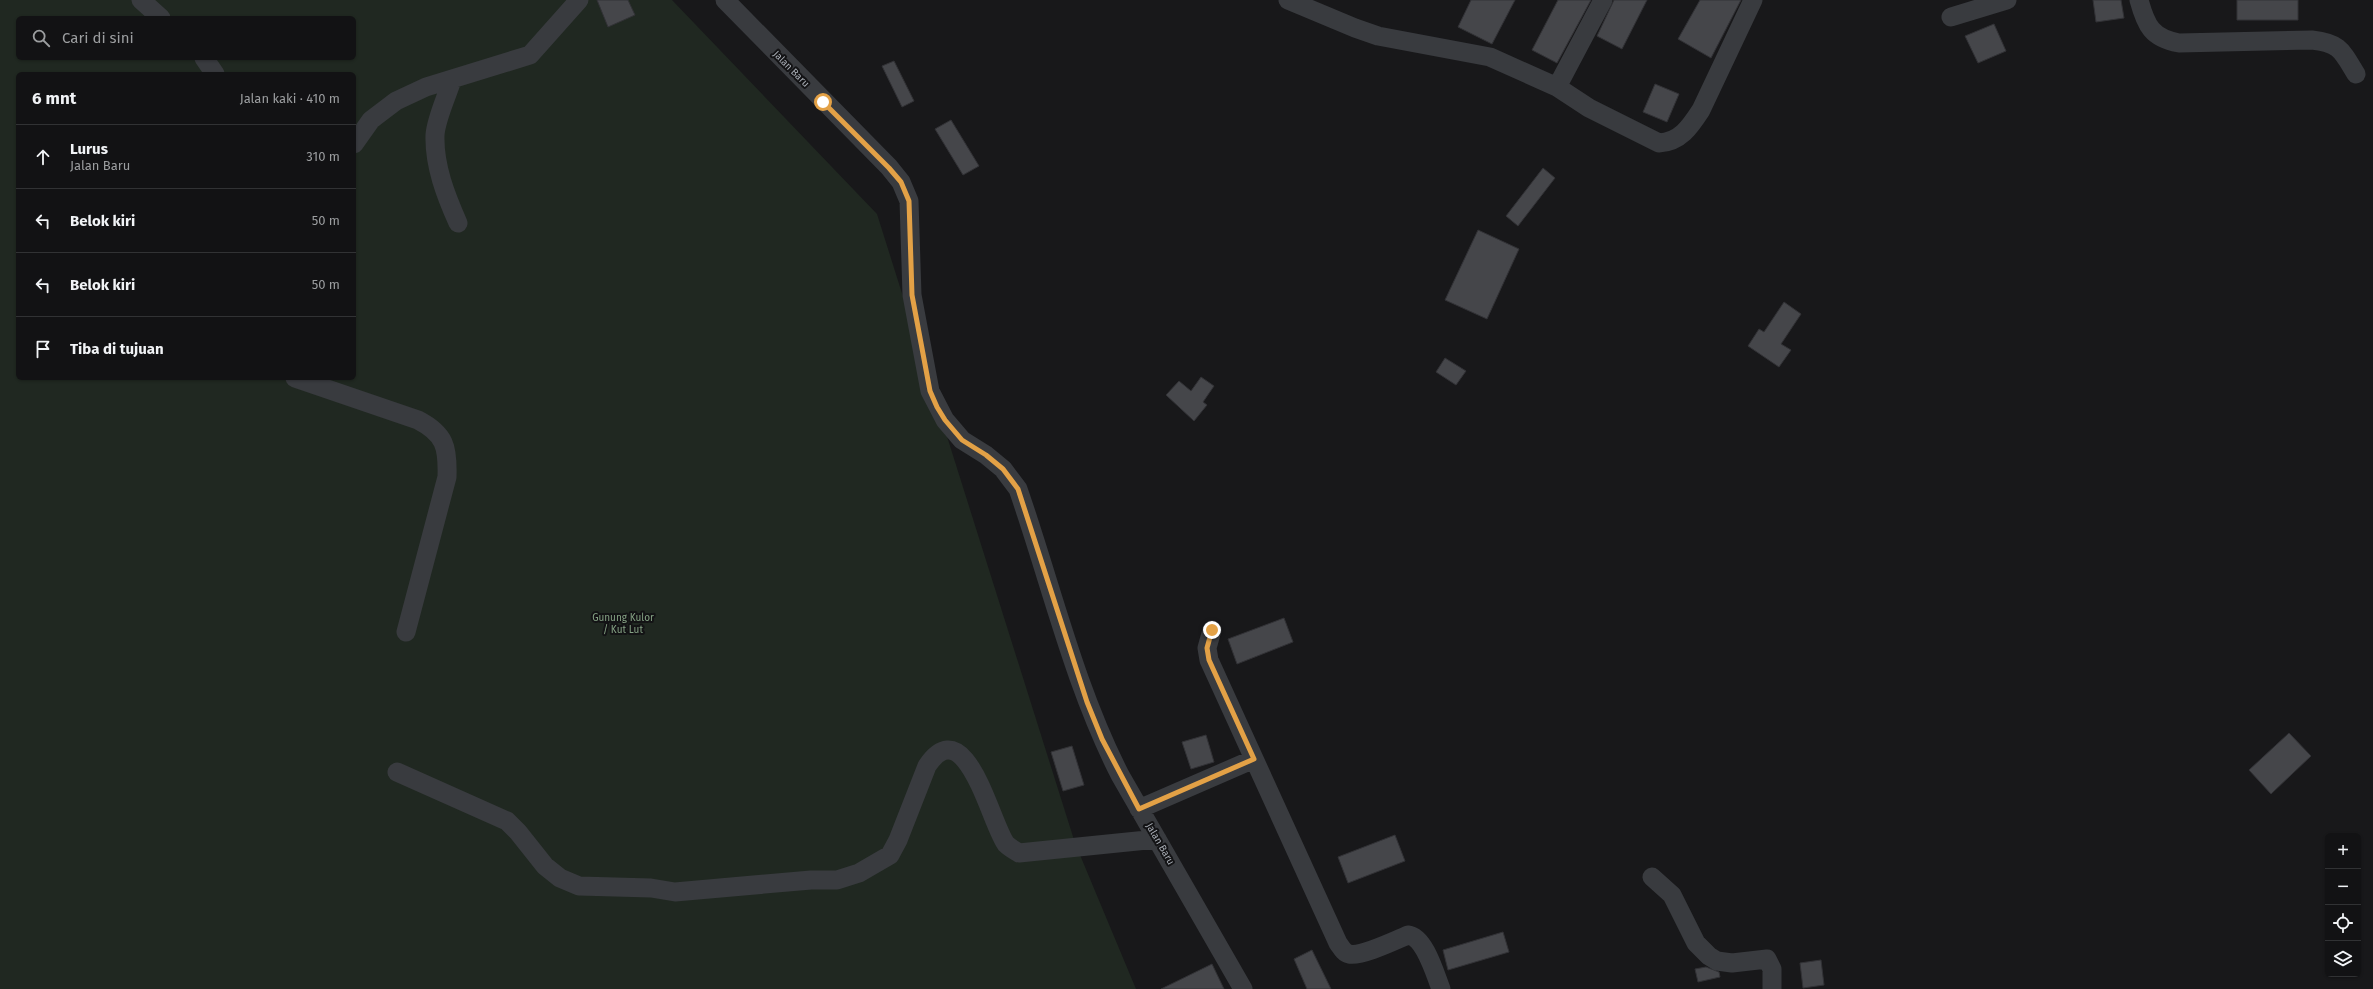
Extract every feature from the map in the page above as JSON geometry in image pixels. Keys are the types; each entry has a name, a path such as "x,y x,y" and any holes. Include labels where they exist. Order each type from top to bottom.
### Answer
{"street":[{"path":"141,0 159,16"},
{"path":"356,141 371,120 396,101 426,87 530,55 579,0"},
{"name":"Jalan Baru","path":"725,0 901,182 909,201 912,295 930,391 945,420 958,435 1003,469 1018,489 1087,702 1102,739 1139,809 1243,989"},
{"path":"1288,0 1347,26 1378,36 1490,57 1557,88 1589,108 1659,143 1670,143 1690,127 1700,110 1754,0"},
{"path":"1557,88 1603,0"},
{"path":"1951,17 2007,0"},
{"path":"2139,0 2146,22 2155,34 2165,40 2179,43 2312,40 2328,42 2337,46 2356,74"},
{"path":"205,60 214,72"},
{"path":"452,80 435,134 436,158 444,190 458,223"},
{"path":"301,380 418,420 434,428 442,440 448,455 447,477 406,632"},
{"path":"1212,630 1207,648 1209,660 1343,951 1349,954 1358,953 1408,935 1413,936 1423,945 1441,989"},
{"path":"397,772 507,821 518,832 545,866 560,878 579,886 651,888 675,892 811,880 837,880 859,873 890,855 898,840 927,766 935,755 946,749 953,750 966,761 979,780 1003,838 1011,848 1019,853 1157,839"},
{"path":"1139,809 1254,759"},
{"path":"1652,877 1672,895 1696,943 1718,961 1732,963 1767,959 1772,969 1772,989"}],"green space":[{"name":"Gunung Kulor / Kut Lut","path":"0,0 672,0 877,214 1075,843 1136,989 0,989"}],"building":[{"path":"597,0 628,0 635,15 608,27"},
{"path":"1471,0 1515,0 1492,44 1458,27"},
{"path":"1558,0 1591,0 1557,63 1532,50"},
{"path":"1614,0 1647,0 1622,49 1597,36"},
{"path":"1700,0 1741,0 1711,58 1678,39"},
{"path":"2093,0 2121,0 2124,18 2096,22"},
{"path":"2237,0 2298,0 2298,20 2237,20"},
{"path":"1994,24 2006,51 1978,63 1965,36"},
{"path":"894,61 914,101 902,107 882,66"},
{"path":"1655,84 1679,94 1667,122 1643,112"},
{"path":"951,120 979,166 963,175 935,129"},
{"path":"1543,168 1555,178 1518,226 1506,216"},
{"path":"1478,230 1519,249 1487,319 1445,300"},
{"path":"1784,302 1801,314 1781,344 1791,350 1779,367 1748,346 1759,329 1764,332"},
{"path":"1445,358 1466,371 1456,385 1436,372"},
{"path":"1201,377 1214,386 1203,402 1207,405 1194,421 1166,395 1179,381 1191,391"},
{"path":"1284,618 1293,642 1237,664 1228,639"},
{"path":"2289,733 2311,756 2271,794 2249,770"},
{"path":"1206,735 1214,762 1191,769 1182,742"},
{"path":"1072,746 1084,785 1063,791 1051,752"},
{"path":"1395,835 1405,861 1348,883 1338,857"},
{"path":"1503,932 1509,952 1448,970 1443,950"},
{"path":"1312,950 1331,989 1307,989 1294,959"},
{"path":"1821,960 1824,985 1803,988 1800,963"},
{"path":"1212,964 1224,989 1161,989"},
{"path":"1706,967 1719,972 1720,977 1698,982 1695,969"}],"route":[{"path":"823,102 901,182 909,201 912,295 930,391 937,407 953,430 962,440 986,455 1003,469 1018,489 1032,528 1087,702 1102,739 1139,809 1254,759 1209,660 1207,648 1208,638 1212,630"}]}
